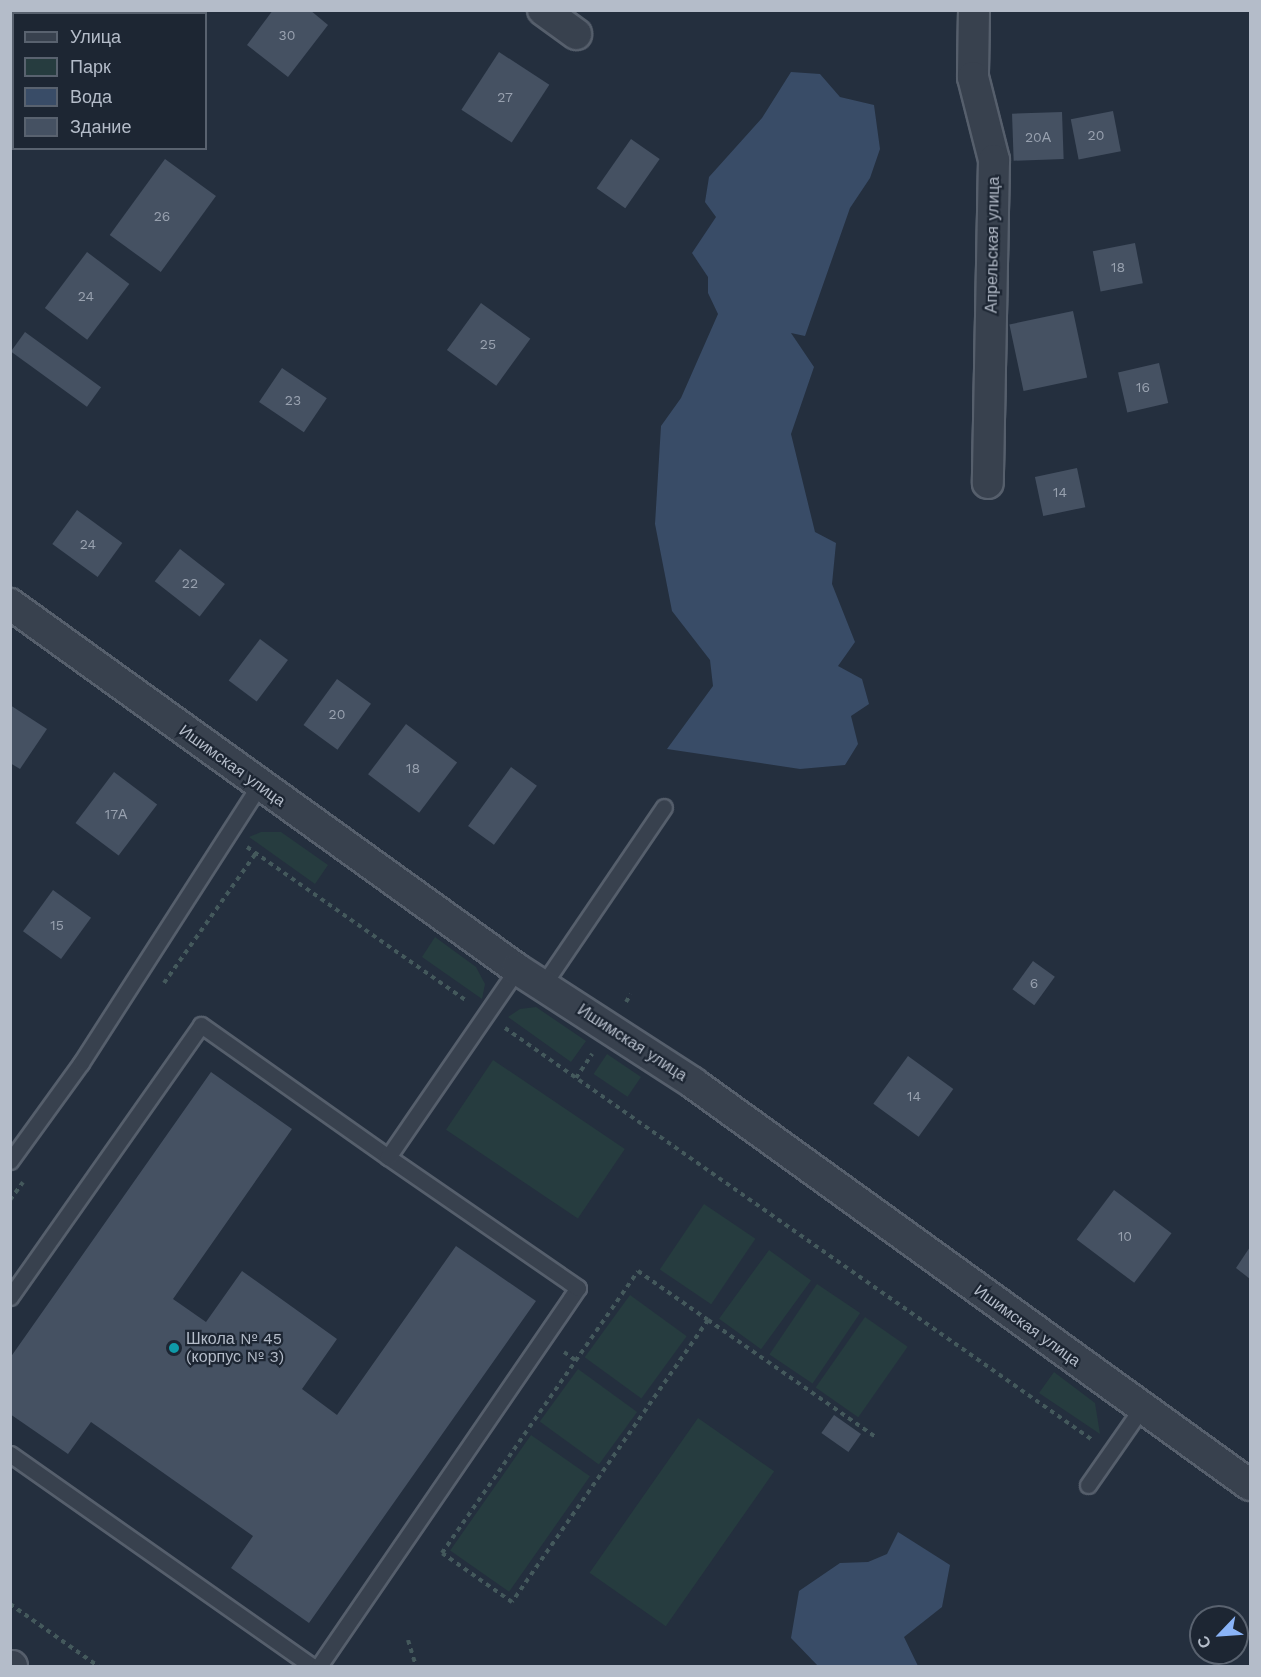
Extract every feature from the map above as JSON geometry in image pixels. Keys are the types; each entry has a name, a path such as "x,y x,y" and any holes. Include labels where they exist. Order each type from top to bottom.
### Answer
{"street":[{"path":"543,10 576,34"},
{"name":"Апрельская улица","path":"975,10 974,77 994,160 988,483"},
{"name":"Ишимская улица","path":"10,604 517,969 693,1083 1141,1409 1251,1485"}],"lane":[{"path":"10,1161 81,1063 227,833 260,786"},
{"path":"543,985 664,807"},
{"path":"388,1157 517,969"},
{"path":"10,1297 201,1025 578,1288 319,1666"},
{"path":"1088,1485 1141,1409"},
{"path":"10,1454 312,1666"}],"path":[{"path":"227,833 1110,1452"},
{"path":"708,1320 512,1602 442,1553 638,1270 876,1437"},
{"path":"10,1604 98,1666"},
{"path":"408,1641 416,1666"}],"green space":[{"path":"261,832 281,832 328,865 315,884 249,837"},
{"path":"435,937 476,967 485,984 482,999 422,957"},
{"path":"536,1007 586,1041 571,1062 508,1017 520,1009"},
{"path":"607,1054 641,1077 628,1097 594,1074"},
{"path":"493,1060 625,1149 578,1219 446,1130"},
{"path":"704,1204 755,1239 711,1304 660,1269"},
{"path":"769,1250 811,1281 761,1349 719,1319"},
{"path":"817,1284 860,1313 813,1384 769,1354"},
{"path":"630,1295 687,1336 641,1398 585,1357"},
{"path":"865,1317 908,1347 858,1417 816,1387"},
{"path":"578,1369 637,1412 599,1464 540,1422"},
{"path":"1054,1372 1095,1403 1100,1434 1039,1393"},
{"path":"698,1418 774,1471 666,1626 590,1573"},
{"path":"531,1435 590,1476 509,1592 450,1551"}],"water":[{"path":"791,72 820,74 840,97 874,105 880,149 870,178 850,208 805,336 791,333 814,367 791,434 815,532 836,543 832,584 855,642 838,666 862,679 869,704 851,716 858,744 845,765 800,769 667,749 713,686 710,660 672,611 655,524 661,426 681,398 718,314 708,293 708,277 692,253 716,217 705,202 709,177 762,118"},
{"path":"898,1532 950,1565 942,1607 904,1637 918,1666 818,1666 791,1638 799,1591 840,1563 868,1562 887,1554"}],"building":[{"path":"273,10 310,10 328,25 288,77 247,45"},
{"path":"499,52 549,85 512,143 461,110"},
{"path":"1113,111 1121,151 1079,159 1071,119"},
{"path":"1062,112 1064,159 1014,161 1012,114"},
{"path":"631,139 660,159 625,208 597,188"},
{"path":"165,159 216,196 161,272 110,235"},
{"path":"1135,243 1143,283 1101,291 1093,251"},
{"path":"87,252 129,284 87,340 45,308"},
{"path":"481,303 530,339 496,386 447,350"},
{"path":"1073,311 1087,378 1024,391 1009,325"},
{"path":"25,332 101,387 87,407 11,351"},
{"path":"1159,363 1168,403 1127,412 1118,372"},
{"path":"282,368 327,398 304,432 259,402"},
{"path":"1077,468 1085,507 1043,516 1035,477"},
{"path":"77,510 122,543 98,577 52,544"},
{"path":"180,549 225,584 200,616 155,581"},
{"path":"260,639 288,660 257,702 229,681"},
{"path":"337,679 371,704 337,750 303,725"},
{"path":"10,705 47,729 20,769 10,763"},
{"path":"406,724 457,763 419,813 368,774"},
{"path":"511,767 537,786 494,845 468,826"},
{"path":"114,772 157,804 119,856 75,823"},
{"path":"53,890 91,918 61,959 23,931"},
{"path":"1033,961 1055,977 1034,1005 1012,989"},
{"path":"908,1056 953,1089 919,1137 873,1104"},
{"name":"Школа № 45 (корпус № 3)","path":"211,1072 292,1129 173,1299 206,1322 242,1271 337,1339 302,1389 337,1415 456,1246 536,1301 309,1623 231,1568 253,1536 91,1422 68,1454 10,1414 10,1358"},
{"path":"1114,1190 1172,1233 1134,1283 1077,1240"},
{"path":"1250,1247 1250,1279 1236,1268"},
{"path":"834,1415 861,1434 848,1452 821,1433"}],"place":[{"name":"Школа № 45 (корпус № 3)","path":"174,1348"}]}
